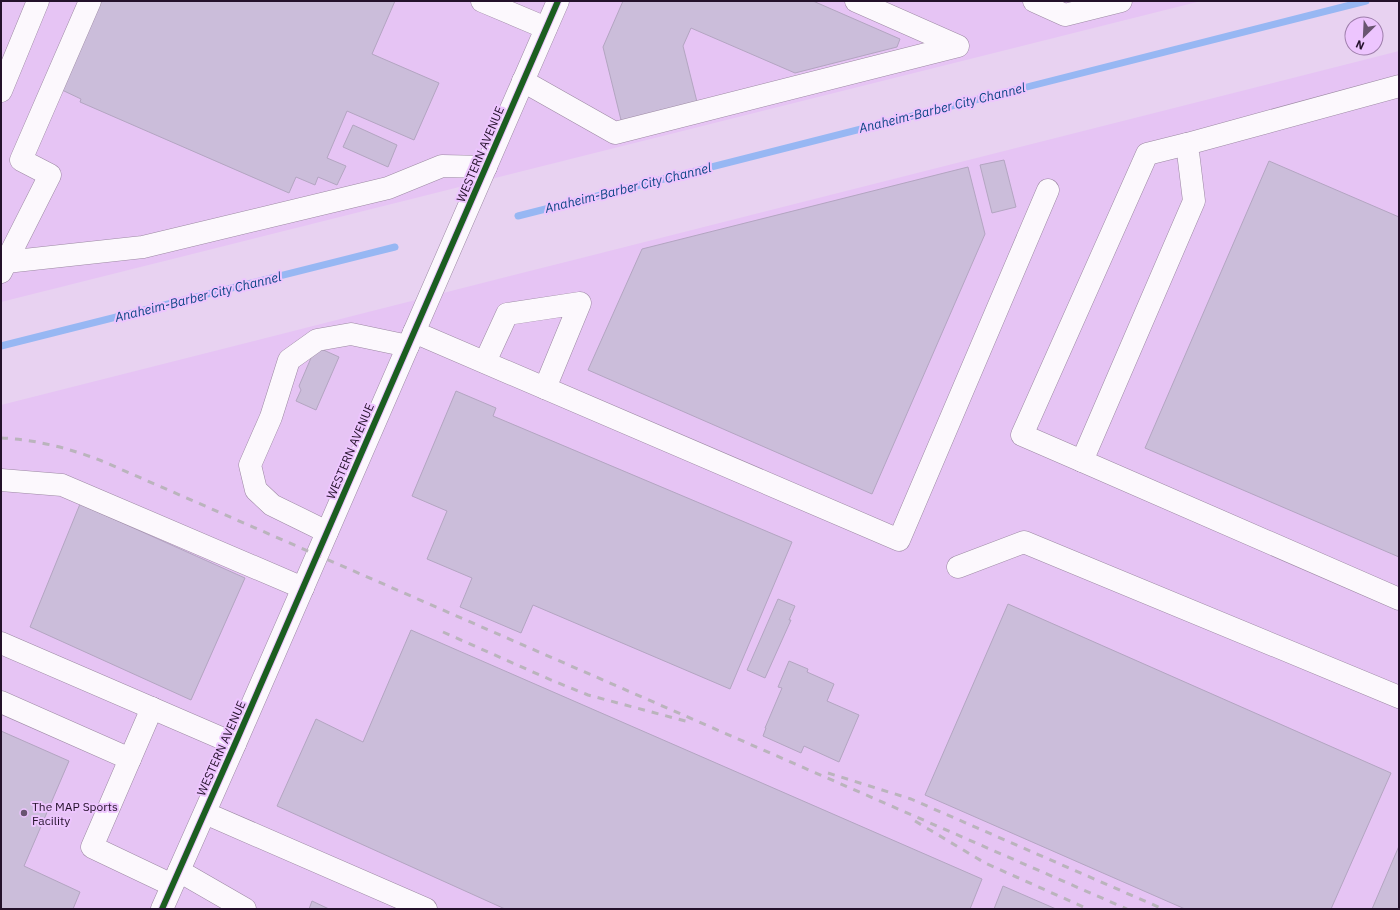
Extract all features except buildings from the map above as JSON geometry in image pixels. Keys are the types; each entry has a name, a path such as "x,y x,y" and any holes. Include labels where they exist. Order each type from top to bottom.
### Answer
{"street":[{"path":"1,91 38,1"},
{"path":"4,267 50,175 22,160 90,1"},
{"path":"482,1 546,28"},
{"name":"WESTERN AVENUE","path":"162,909 558,1"},
{"path":"523,81 615,133 958,46 856,1"},
{"path":"1034,1 1065,15 1121,1"},
{"path":"1399,86 1147,154 1022,436 1399,599"},
{"path":"1082,461 1194,201 1187,144"},
{"path":"4,267 143,247 388,188 442,166 486,167"},
{"path":"327,532 272,505 256,490 250,465 271,417 289,360 317,340 351,334 411,339 485,362 899,540 1048,190"},
{"path":"485,362 507,314 580,303 545,388"},
{"path":"1,480 62,485 303,588"},
{"path":"958,567 1024,542 1399,696"},
{"path":"1,643 235,744"},
{"path":"1,702 130,759"},
{"path":"152,708 92,847 176,878 245,909"},
{"path":"205,812 426,909"}],"shaded area":[{"path":"1,1 1201,1 1,302"},
{"path":"1399,51 1399,909 1,909 1,405"}],"waterway":[{"name":"Anaheim-Barber City Channel","path":"518,216 1366,1"},
{"name":"Anaheim-Barber City Channel","path":"1,346 395,247"}],"railway":[{"path":"1,438 26,440 53,445 102,461 1127,909"},
{"path":"443,632 588,695 689,722"},
{"path":"828,773 911,799 1163,909"},
{"path":"915,821 985,863 1088,909"}],"cycle path":[{"path":"162,909 558,1"}],"place":[{"name":"The MAP Sports Facility","path":"24,813"}]}
